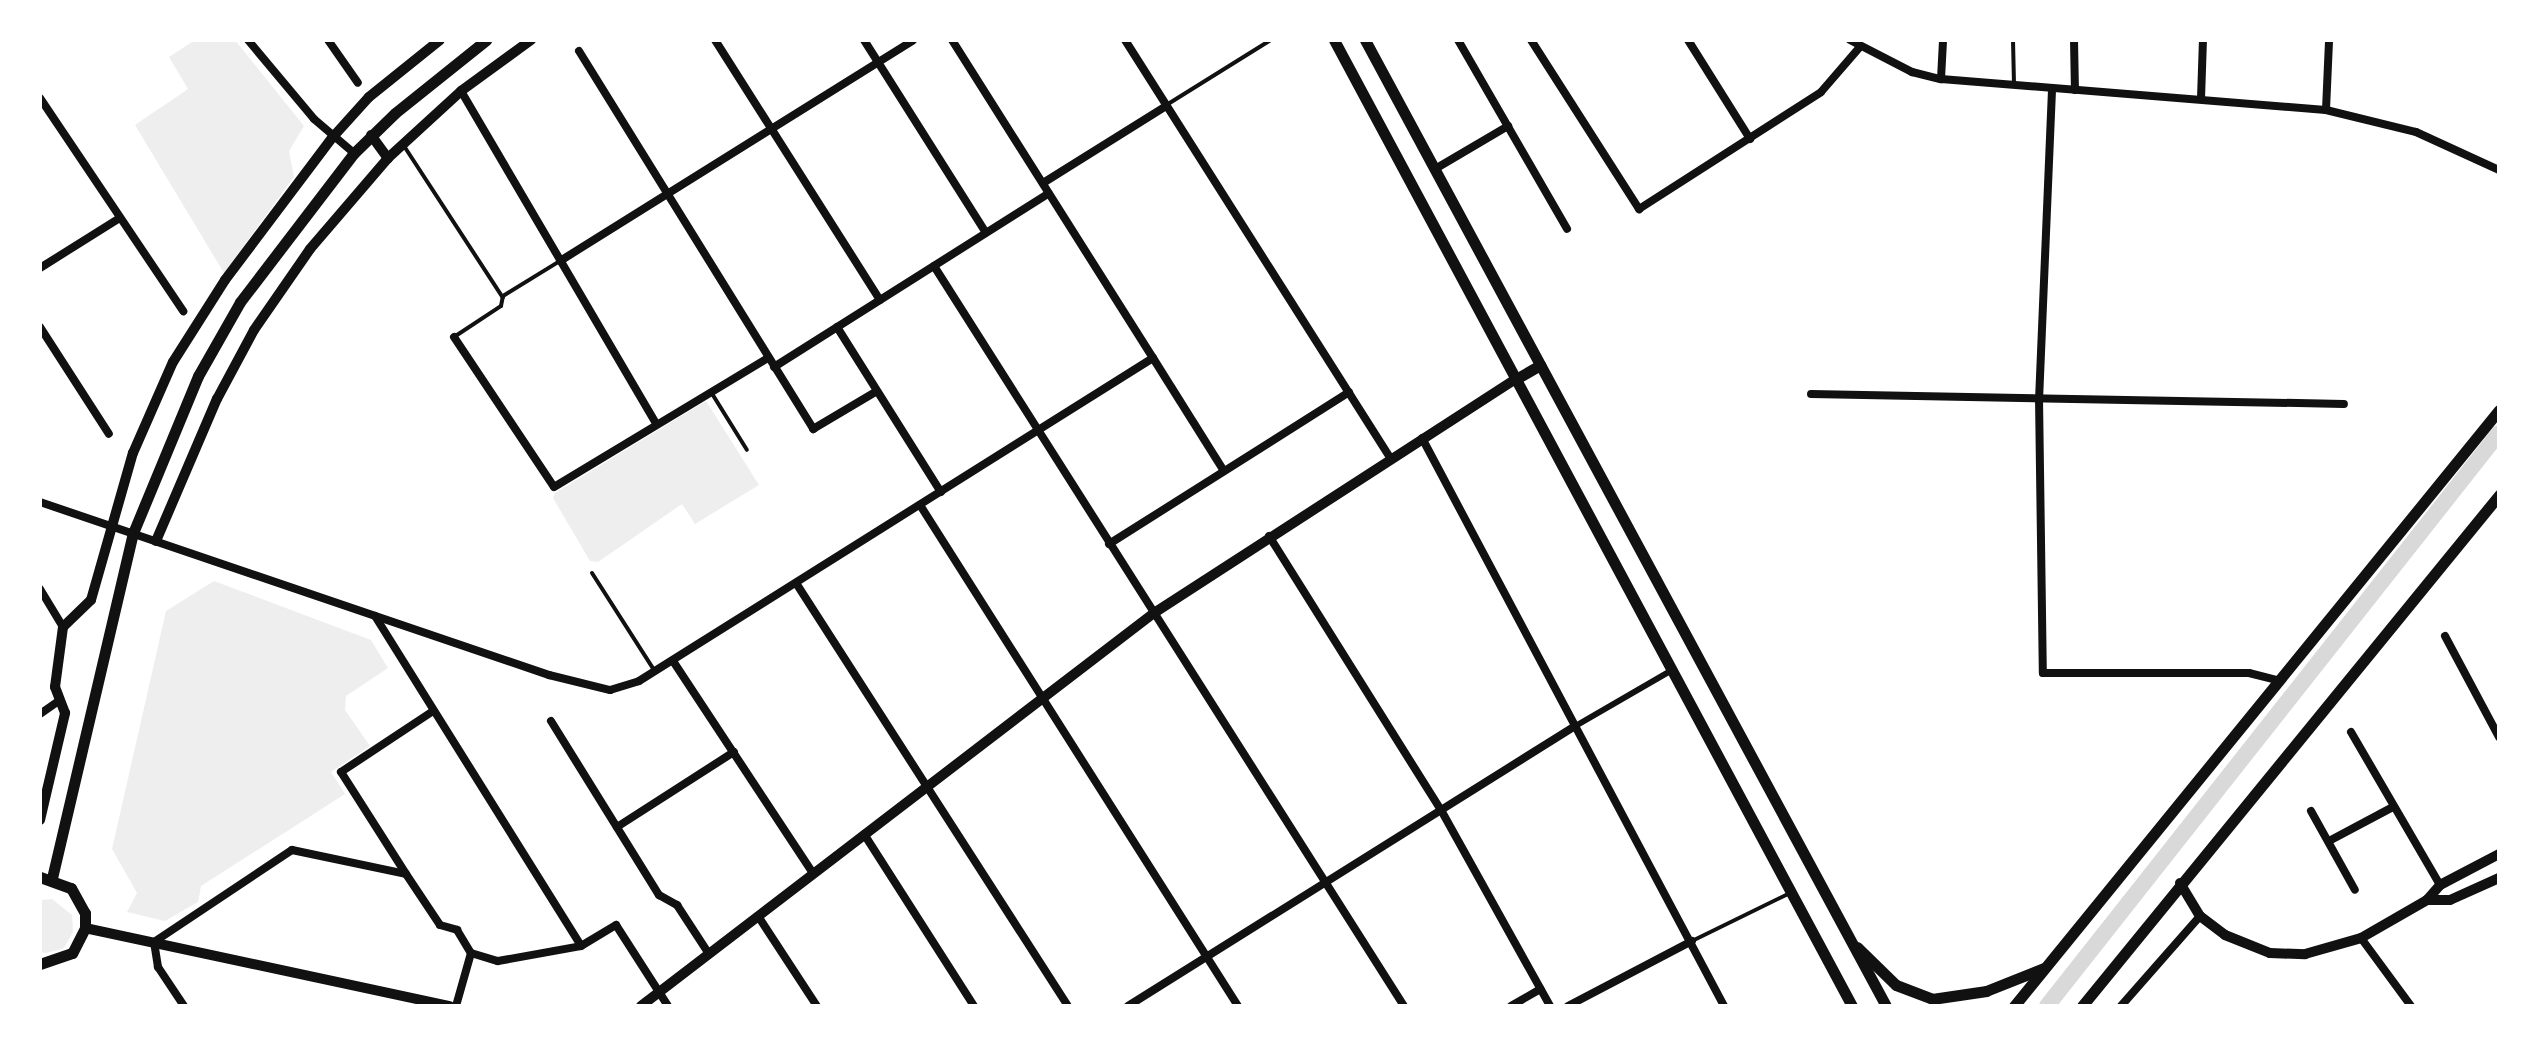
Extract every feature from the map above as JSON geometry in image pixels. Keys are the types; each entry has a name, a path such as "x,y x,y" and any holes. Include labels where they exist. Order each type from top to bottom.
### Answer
{"main road":[{"path":"40,964 72,953 85,928 80,899 46,877 133,533 169,436 240,302 354,153 371,135 486,40"},
{"path":"1334,40 1852,1006"},
{"path":"1365,40 1886,1006"},
{"path":"1516,379 1540,365"},
{"path":"2014,1006 2499,410"},
{"path":"2082,1006 2499,495"},
{"path":"1848,938 1896,985 1932,999 1986,991 2045,968"}],"street":[{"path":"248,40 332,138 354,153"},
{"path":"328,40 358,83"},
{"path":"40,820 65,713 55,687 63,627 91,600 133,453 173,362 225,280 332,138 369,97 440,40"},
{"path":"156,541 176,485 254,330 310,249 388,158 461,91 531,40"},
{"path":"864,40 986,233"},
{"path":"560,261 913,40"},
{"path":"952,40 1224,471"},
{"path":"1125,40 1390,458"},
{"path":"1458,40 1567,229"},
{"path":"1531,40 1639,209 1821,92 1859,48"},
{"path":"1688,40 1750,139"},
{"path":"1850,40 1859,48 1941,79 2326,110 2416,132 2499,170"},
{"path":"1941,79 1943,40"},
{"path":"2074,40 2075,90"},
{"path":"2201,99 2203,40"},
{"path":"2326,110 2329,40"},
{"path":"717,43 880,300"},
{"path":"579,51 813,429 877,391"},
{"path":"2052,90 2039,398 2043,673 2249,673 2277,680"},
{"path":"461,91 656,424"},
{"path":"40,98 152,270 183,311"},
{"path":"1043,183 1166,106"},
{"path":"1435,169 1508,126"},
{"path":"371,135 388,158"},
{"path":"774,367 1049,193"},
{"path":"40,268 118,219"},
{"path":"934,266 1404,1006"},
{"path":"40,327 109,434"},
{"path":"837,327 941,492"},
{"path":"454,337 554,487 768,358"},
{"path":"40,502 594,688 625,688 673,661 1153,358"},
{"path":"641,1006 1041,696 1154,613 1516,379"},
{"path":"1109,544 1349,392"},
{"path":"1811,394 2344,404"},
{"path":"1422,438 1572,728 1692,941 1724,1006"},
{"path":"920,505 1238,1006"},
{"path":"1269,536 1441,810 1550,1006"},
{"path":"796,583 1068,1006"},
{"path":"40,589 63,627"},
{"path":"375,615 581,946"},
{"path":"2445,636 2499,737"},
{"path":"673,661 813,873"},
{"path":"1128,1006 1572,728 1672,670"},
{"path":"40,714 60,700"},
{"path":"433,711 341,772 440,925 457,930 471,953 498,961 581,946 616,925 668,1006"},
{"path":"551,721 659,895 677,905 709,954"},
{"path":"2351,732 2391,808 2440,885"},
{"path":"617,827 734,752"},
{"path":"2329,841 2391,808"},
{"path":"2311,811 2355,890"},
{"path":"864,834 974,1006"},
{"path":"154,942 292,850 406,874"},
{"path":"2180,883 2200,916 2225,935 2270,953 2330,950 2361,938 2427,900 2440,885 2499,854"},
{"path":"2427,900 2450,900 2499,878"},
{"path":"758,916 817,1006"},
{"path":"2121,1006 2200,916"},
{"path":"85,928 453,1006 471,953"},
{"path":"2361,938 2411,1006"},
{"path":"1568,1006 1692,941"},
{"path":"154,942 158,967 184,1006"},
{"path":"1511,1006 1540,989"}],"lane":[{"path":"1166,106 1271,40"},
{"path":"2013,40 2015,86"},
{"path":"403,144 503,298"},
{"path":"454,337 501,306 503,298 560,261"},
{"path":"711,392 747,450"},
{"path":"592,573 655,672"},
{"path":"1692,941 1790,893"}],"shaded area":[{"path":"195,40 235,40 304,126 289,151 294,177 224,273 135,125 188,89 169,57"},
{"path":"706,401 759,485 695,524 682,504 598,562 590,561 553,498 555,493"},
{"path":"214,581 371,640 388,668 346,696 345,710 370,746 331,772 345,794 201,886 198,902 165,921 127,912 137,893 112,849 166,611"},
{"path":"52,899 72,915 73,932 64,948 40,952 40,900"}],"waterway":[{"path":"2047,1006 2499,433"}]}
